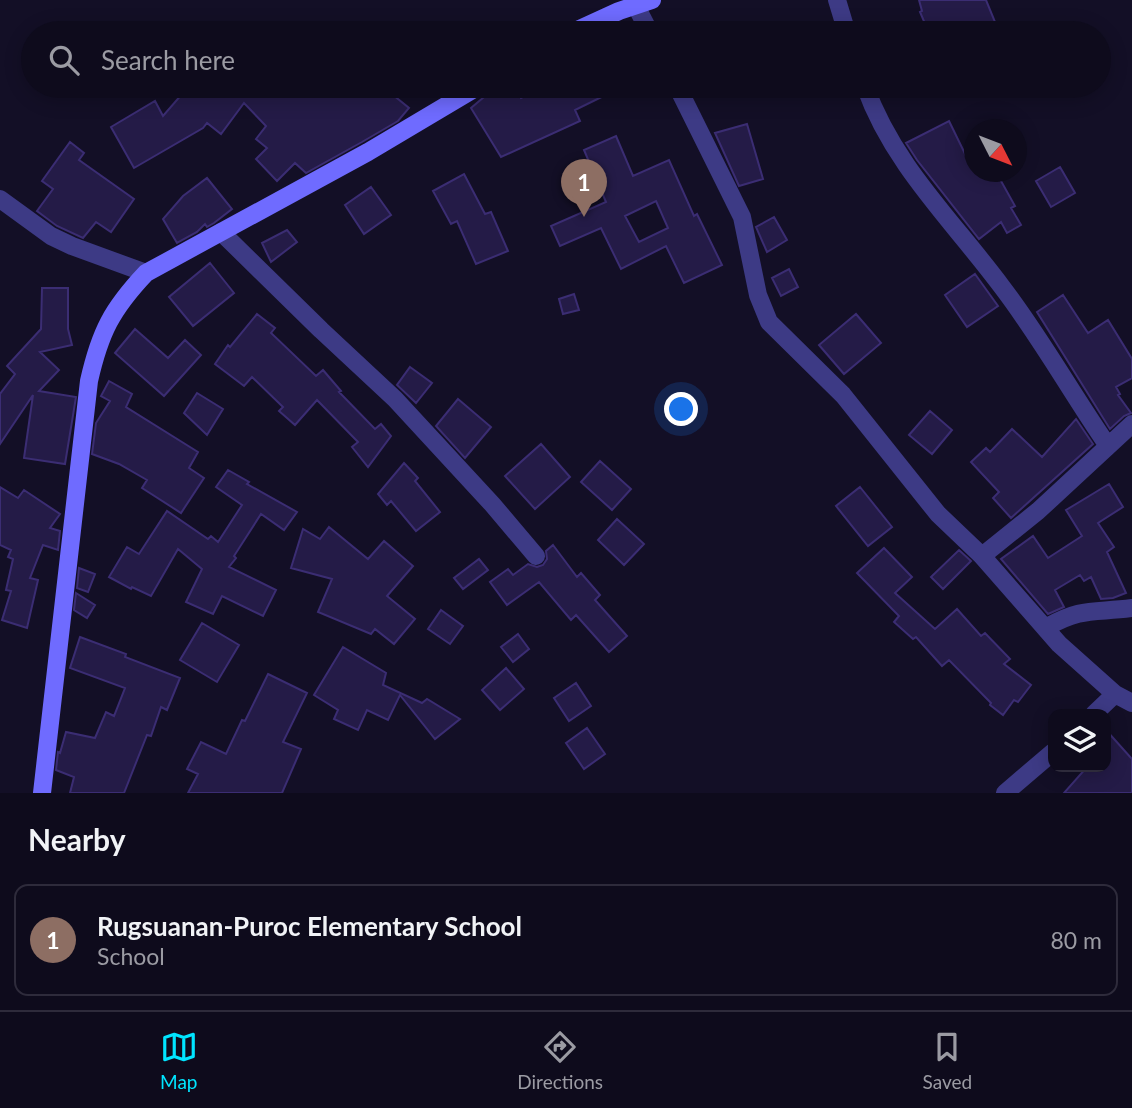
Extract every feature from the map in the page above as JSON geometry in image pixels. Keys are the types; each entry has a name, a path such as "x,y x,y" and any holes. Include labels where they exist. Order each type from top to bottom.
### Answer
{"street":[{"path":"836,0 843,21"},
{"path":"600,21 644,3 648,21"},
{"path":"41,793 89,381 97,346 111,316 146,273 368,152 459,98"},
{"path":"683,98 742,217 758,295 769,322 843,395 938,514 982,556 1059,643 1115,694 1132,703"},
{"path":"870,98 901,160 1001,285 1108,446"},
{"path":"0,199 51,236 146,273"},
{"path":"221,232 401,405 536,556"},
{"path":"982,556 1038,511 1132,424"},
{"path":"1046,627 1073,613 1086,610 1132,608"},
{"path":"1099,709 1115,694"},
{"path":"1005,793 1048,756"}],"building":[{"path":"919,0 986,0 995,21 924,21 920,12"},
{"path":"179,98 397,98 409,108 398,121 306,173 295,163 277,181 256,159 267,148 256,139 266,126 244,103 221,134 207,123 203,128 134,168 111,127 155,101 163,116"},
{"path":"483,98 600,98 575,110 580,121 501,157 471,108"},
{"path":"949,121 964,152 964,182 1002,182 1015,206 1011,208 1021,225 1007,233 1001,222 979,239 906,143"},
{"path":"747,124 763,179 739,186 715,133"},
{"path":"616,136 633,176 669,160 694,216 697,214 722,265 684,283 666,246 621,269 601,228 560,246 551,226 606,202 584,150","holes":["656,201 668,228 639,242 625,216"]},
{"path":"70,142 84,153 79,160 134,199 111,232 96,222 83,238 57,226 37,211 53,189 42,181"},
{"path":"1060,167 1075,193 1051,207 1036,181"},
{"path":"464,174 485,214 491,212 508,251 476,264 457,221 451,224 433,191"},
{"path":"207,178 232,209 214,223 207,227 205,224 197,232 177,243 163,219 183,196"},
{"path":"371,187 391,215 364,234 345,205"},
{"path":"774,217 787,240 767,252 756,227"},
{"path":"287,230 297,242 271,262 262,243"},
{"path":"210,263 234,293 193,326 169,297"},
{"path":"789,269 798,287 781,296 772,278"},
{"path":"975,274 998,306 967,327 945,295"},
{"path":"42,288 68,288 68,329 72,345 40,352 59,370 39,391 76,397 65,464 24,458 33,395 0,444 0,394 15,374 7,366 41,329"},
{"path":"574,294 579,310 563,314 559,299"},
{"path":"1063,295 1088,333 1108,320 1132,359 1132,378 1116,387 1120,394 1118,395 1131,413 1110,429 1037,312"},
{"path":"257,314 275,328 271,333 316,376 323,370 341,391 339,392 375,429 381,424 391,436 368,467 352,447 358,442 317,400 295,425 279,411 283,407 252,377 244,386 215,364 228,345 230,347"},
{"path":"856,314 881,343 844,374 819,345"},
{"path":"135,329 168,358 185,340 201,355 164,396 115,353"},
{"path":"410,367 432,383 416,403 397,385"},
{"path":"109,381 132,394 126,407 198,452 189,468 204,478 181,513 142,488 147,480 119,464 92,454 96,423 110,401 101,396"},
{"path":"197,393 223,409 207,435 184,413"},
{"path":"458,399 491,427 465,458 436,426"},
{"path":"930,411 952,430 932,454 909,435"},
{"path":"1076,419 1093,444 1011,518 993,498 999,492 971,462 986,448 990,452 1012,429 1042,457"},
{"path":"541,444 570,477 535,509 505,476"},
{"path":"600,461 631,489 612,510 581,482"},
{"path":"404,463 418,478 415,481 440,512 416,531 391,501 387,505 378,494"},
{"path":"228,470 297,512 284,530 261,514 229,567 276,590 263,616 222,596 213,614 186,602 202,569 178,549 151,596 109,577 127,547 139,554 167,511 208,539 211,536 218,542 242,505 216,487"},
{"path":"1109,484 1123,507 1098,523 1114,547 1107,552 1126,593 1101,599 1091,577 1084,581 1080,575 1055,590 1064,607 1048,614 1001,559 1033,536 1048,558 1082,536 1066,510"},
{"path":"0,487 18,498 24,490 60,514 50,528 60,531 58,550 43,545 30,578 38,580 27,628 2,620 11,591 6,590 13,559 8,557 11,550 0,545"},
{"path":"860,487 892,527 868,546 836,506"},
{"path":"617,519 644,544 624,565 598,540"},
{"path":"329,527 368,559 384,541 413,566 387,596 415,619 394,644 375,629 371,634 318,612 332,579 291,568 303,529 320,539"},
{"path":"553,545 577,577 581,573 600,595 595,600 627,636 609,652 576,615 571,620 539,582 507,605 490,582 508,569 513,575 528,564 537,567 543,565 547,559 546,551"},
{"path":"884,548 912,577 895,593 935,629 957,609 981,636 985,633 1010,659 1004,664 1031,685 1018,702 1014,700 1003,715 990,705 949,660 942,666 916,637 913,639 894,622 899,616 857,573"},
{"path":"959,550 971,561 943,589 931,577"},
{"path":"479,559 488,570 463,589 454,578"},
{"path":"79,568 95,574 88,592 77,588"},
{"path":"76,593 95,605 87,618 74,610"},
{"path":"441,610 463,626 450,644 428,629"},
{"path":"202,623 239,645 217,682 180,660"},
{"path":"518,634 529,649 513,662 501,647"},
{"path":"80,637 180,678 167,710 161,707 151,736 147,735 124,793 70,793 74,777 56,770 58,752 60,753 66,732 95,738 106,712 114,716 125,688 70,668"},
{"path":"343,647 386,673 383,685 422,703 427,699 460,719 435,739 400,695 388,720 367,710 358,730 334,719 338,710 314,695"},
{"path":"506,668 524,689 500,710 482,690"},
{"path":"268,674 307,693 283,742 301,749 282,793 188,793 198,774 187,769 201,742 226,754"},
{"path":"576,683 591,706 569,721 554,698"},
{"path":"587,728 605,754 584,769 566,743"},
{"path":"1111,736 1132,759 1132,793 1064,793 1083,772 1111,772"}],"place":[{"name":"Rugsuanan-Puroc Elementary School","path":"584,217"}]}
